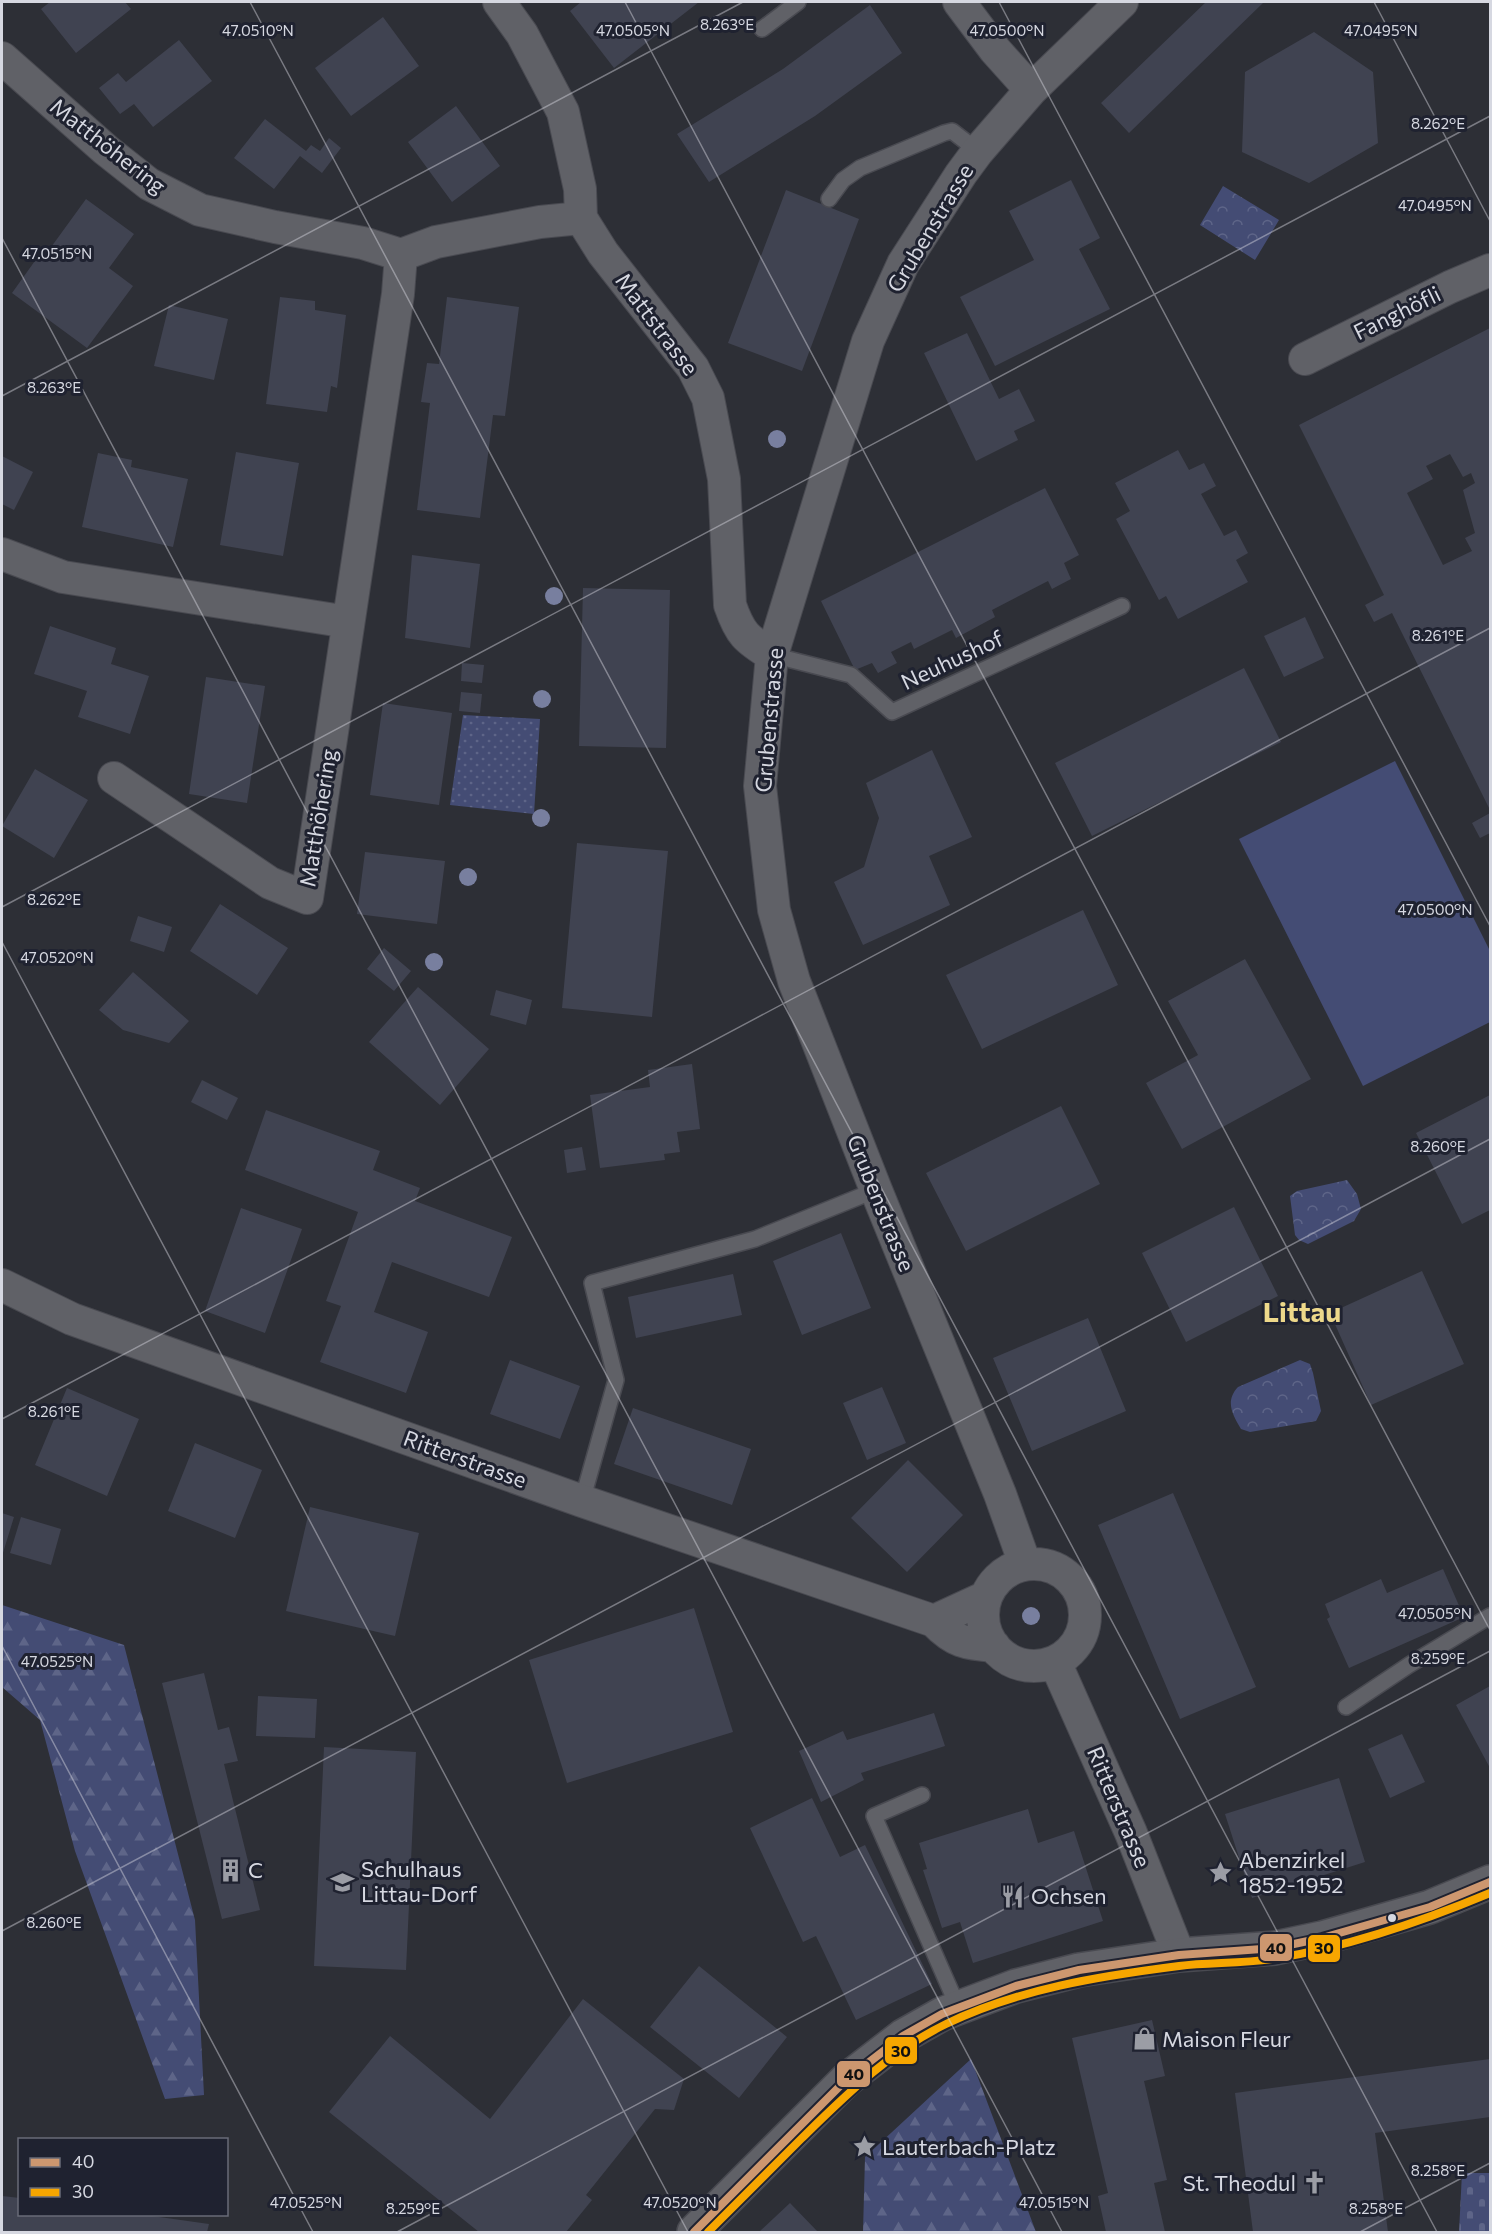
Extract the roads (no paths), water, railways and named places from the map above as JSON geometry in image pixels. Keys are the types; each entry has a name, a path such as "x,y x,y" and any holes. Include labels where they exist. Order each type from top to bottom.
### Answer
{"street":[{"name":"Mattstrasse","path":"499,2 522,34 563,112 580,189 581,218 603,253 693,368 708,398 724,479 730,605 736,622 747,640 772,655"},
{"path":"959,2 995,50 1031,90"},
{"name":"Grubenstrasse","path":"1025,1564 1000,1494 794,981 774,910 759,786 772,655 868,341 903,264 960,174 978,151 1031,90 1122,2"},
{"name":"Matthöhering","path":"2,58 106,150 149,184 200,210 363,243 401,255 398,294 307,898 270,883 114,778"},
{"path":"401,255 436,242 540,222 581,218"},
{"name":"Fanghöfli","path":"1305,359 1450,286 1491,270"},
{"path":"2,554 63,577 348,622"},
{"name":"Ritterstrasse","path":"2,1285 72,1318 582,1501 934,1621 948,1636 970,1645 994,1646"},
{"path":"1041,1563 1057,1568 1071,1578 1081,1592 1086,1608 1085,1624 1080,1640 1069,1653 1055,1662 1042,1666 1028,1666 1003,1656 987,1635 983,1622 986,1597 995,1582 1008,1570 1025,1564 1041,1563"},
{"path":"934,1621 986,1597"},
{"name":"Ritterstrasse","path":"1055,1662 1131,1833 1179,1954"},
{"path":"694,2232 859,2069 903,2036 958,2007 1016,1986 1079,1970 1179,1954 1248,1951 1322,1938 1430,1907 1491,1882"}],"lane":[{"path":"762,29 798,2"},
{"path":"829,199 843,180 860,168 944,133 952,131 978,151"},
{"name":"Neuhushof","path":"772,655 851,675 892,712 1122,606"},
{"path":"582,1501 616,1380 592,1283 755,1239 876,1190"},
{"path":"1346,1707 1409,1665 1491,1616"},
{"path":"922,1795 874,1816 958,2007"}],"place":[{"name":"C","path":"230,1870"},
{"name":"Abenzirkel 1852-1952","path":"1221,1873"},
{"name":"Schulhaus Littau-Dorf","path":"343,1882"},
{"name":"Ochsen","path":"1013,1896"},
{"name":"Maison Fleur","path":"1144,2039"},
{"name":"Lauterbach-Platz","path":"864,2147"},
{"name":"St. Theodul","path":"1314,2183"}],"district":[{"name":"Littau","path":"1302,1312"}]}
